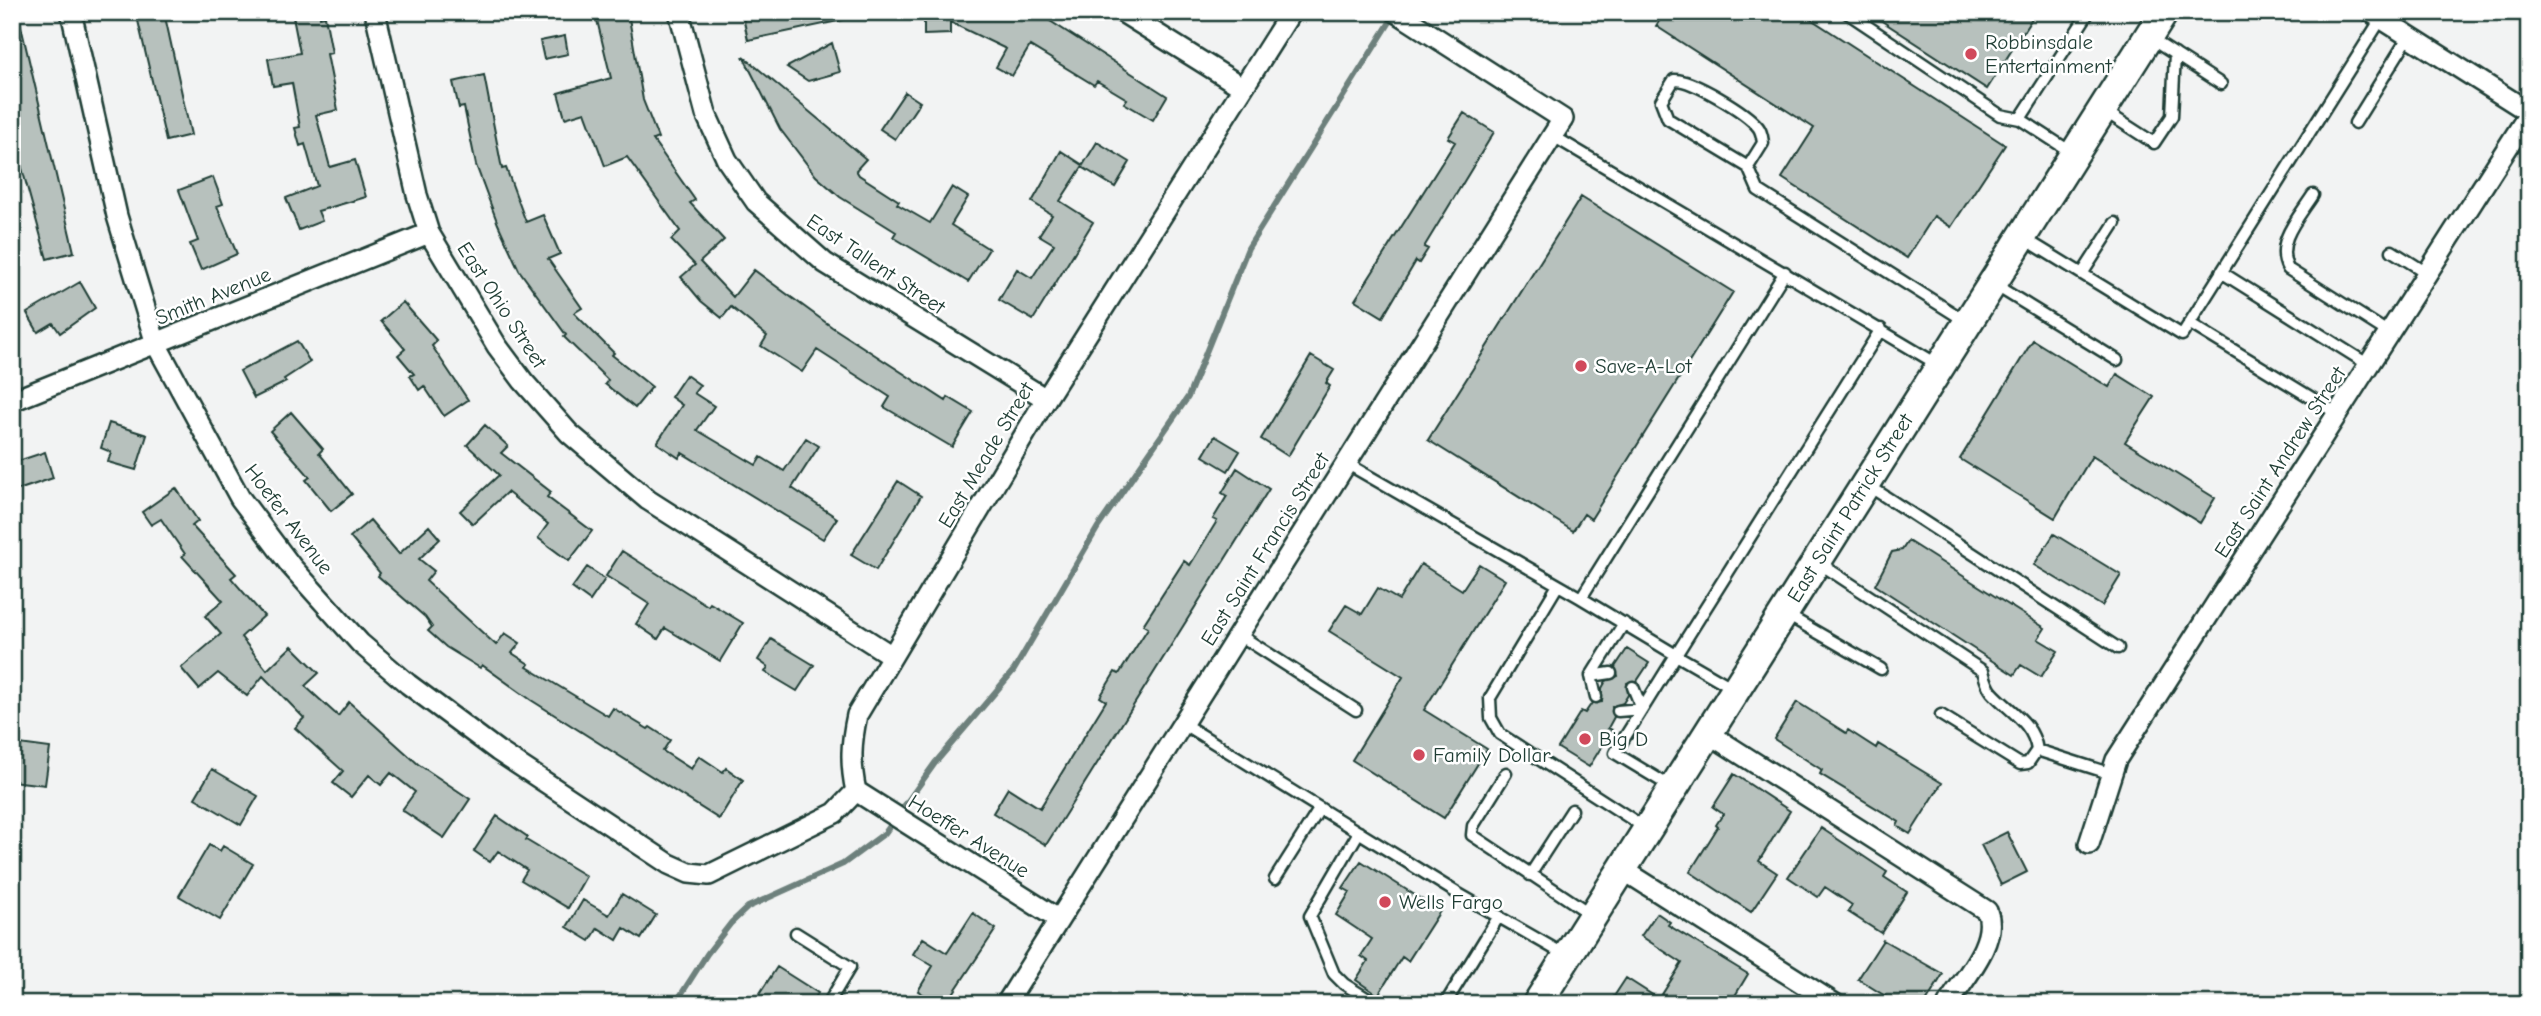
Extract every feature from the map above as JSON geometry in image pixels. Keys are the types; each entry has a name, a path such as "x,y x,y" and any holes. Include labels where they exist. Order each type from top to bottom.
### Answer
{"main road":[{"name":"East Saint Patrick Street","path":"1543,1002 1567,956 2164,12"}],"street":[{"name":"Hoefer Avenue","path":"71,12 117,216 156,344 240,498 291,566 360,643 408,684 498,751 669,864 689,873 709,874 835,813 856,791"},
{"name":"East Ohio Street","path":"375,12 416,195 429,233 497,346 569,433 606,467 677,520 892,656"},
{"name":"East Tallent Street","path":"679,12 706,114 727,160 756,202 797,242 825,262 1046,399"},
{"path":"1122,12 1242,87"},
{"name":"East Meade Street","path":"856,791 851,755 857,715 911,629 970,523 1046,399 1291,12"},
{"path":"1396,12 1558,127"},
{"path":"2376,15 2529,113"},
{"name":"East Saint Andrew Street","path":"2089,844 2116,760 2529,113"},
{"name":"East Saint Francis Street","path":"1006,1004 1558,127"},
{"name":"Smith Avenue","path":"12,401 429,233"},
{"path":"1708,733 1987,911 1992,924 1988,939 1948,1004"},
{"name":"Hoeffer Avenue","path":"856,791 1058,919"},
{"path":"1622,869 1835,1004"}],"lane":[{"path":"1846,12 2000,115 2020,119 2074,155"},
{"path":"2020,119 2088,12"},
{"path":"2022,237 2182,335 2376,15"},
{"path":"2355,123 2409,36"},
{"path":"2148,37 2221,84"},
{"path":"2102,110 2154,143 2172,116 2175,54"},
{"path":"1748,167 1763,143 1757,125 1696,84 1684,79 1674,80 1661,101 1668,119 1748,167 1758,190 1968,322"},
{"path":"1558,127 1785,272 1940,366"},
{"path":"2313,195 2283,245 2282,259 2288,269 2389,333"},
{"path":"2082,274 2115,223"},
{"path":"2392,250 2427,273"},
{"path":"1581,598 1785,272"},
{"path":"2221,272 2369,365"},
{"path":"1992,283 2117,360"},
{"path":"2189,323 2338,414"},
{"path":"1673,788 1615,753 1881,329"},
{"path":"1346,463 1736,690"},
{"path":"1865,484 2118,648"},
{"path":"1816,561 1983,671 1990,690 2017,714 2035,736 2037,750 2028,763 2020,764 1941,715"},
{"path":"1558,585 1490,698 1491,718 1500,734 1647,830"},
{"path":"1784,614 1881,670"},
{"path":"1596,697 1591,676 1624,623"},
{"path":"1238,634 1356,710"},
{"path":"1591,676 1611,673"},
{"path":"1633,687 1642,709"},
{"path":"1618,711 1642,709"},
{"path":"1182,723 1567,956"},
{"path":"2037,750 2112,774"},
{"path":"1506,773 1473,826 1472,835 1530,876 1593,915"},
{"path":"1275,879 1320,808"},
{"path":"1530,876 1572,810"},
{"path":"1359,832 1310,916 1334,974 1344,984 1376,1004"},
{"path":"1445,1004 1499,916"},
{"path":"796,933 850,967 828,1004"}],"building":[{"path":"136,12 164,12 191,135 166,141"},
{"path":"292,12 320,12 320,17 325,16 332,53 327,54 338,110 316,115 330,167 355,160 366,197 318,211 322,221 299,230 286,198 317,186 305,144 300,146 295,128 300,127 292,83 273,86 268,59 300,53"},
{"path":"595,12 628,12 643,100 658,138 653,140 695,200 690,203 724,240 700,262 733,297 754,270 832,327 946,401 948,397 973,412 952,447 884,407 890,397 817,350 802,372 761,346 767,336 731,307 722,318 701,301 681,277 695,265 671,240 680,231 627,157 605,166 585,112 565,118 558,93 611,78"},
{"path":"742,12 842,12 843,20 748,40"},
{"path":"924,12 1036,12 1167,96 1153,120 1124,103 1127,99 1097,81 1094,85 1030,46 1012,76 996,67 1006,49 950,22 950,34 924,35"},
{"path":"1665,12 1800,12 2005,145 1951,227 1934,216 1907,258 1782,178 1814,128 1656,26"},
{"name":"Robbinsdale Entertainment","path":"1868,12 2036,12 1987,89"},
{"path":"20,22 74,252 47,259 15,143 20,142 12,108 12,23"},
{"path":"565,36 568,54 544,59 540,41"},
{"path":"832,43 840,72 808,81 787,67"},
{"path":"743,56 866,159 856,170 859,175 899,201 897,204 930,223 952,187 968,197 951,225 989,249 968,282 893,237 896,232 840,197 816,176 780,129"},
{"path":"484,75 502,169 506,168 526,222 543,215 560,254 548,259 582,308 574,313 614,353 612,355 652,387 635,408 605,384 608,380 564,337 566,335 519,270 498,224 476,165 464,107 459,108 453,82"},
{"path":"905,92 920,102 895,139 880,129"},
{"path":"1464,113 1494,132 1424,247 1428,249 1419,263 1416,261 1383,317 1355,300 1455,142 1448,138"},
{"path":"1097,142 1130,162 1115,187 1082,167 1060,201 1093,222 1033,320 999,300 1017,269 1032,278 1054,244 1039,235 1052,215 1032,202 1061,151 1083,165"},
{"path":"213,177 223,204 217,206 237,254 201,270 190,244 198,241 179,190"},
{"name":"Save-A-Lot","path":"1581,197 1733,292 1591,519 1584,514 1573,531 1428,440"},
{"path":"80,282 95,308 60,333 53,323 38,332 27,313"},
{"path":"403,302 437,341 432,346 468,400 444,416 424,386 419,390 410,376 414,374 398,355 405,349 381,321"},
{"path":"2033,340 2109,387 2117,374 2154,397 2125,442 2215,498 2200,523 2092,456 2055,518 1960,459"},
{"path":"297,341 310,362 284,379 286,382 254,398 240,371"},
{"path":"1311,356 1334,370 1326,383 1330,386 1288,456 1261,439"},
{"path":"686,375 700,385 694,393 714,406 697,430 756,465 761,457 784,471 806,438 819,446 792,488 837,518 823,539 682,453 679,458 657,443 682,405 671,397"},
{"path":"291,412 323,449 319,453 352,494 331,511 306,480 310,477 270,431"},
{"path":"109,423 147,435 136,470 108,462 111,452 101,448"},
{"path":"485,425 508,446 501,453 551,492 547,497 592,531 569,561 538,538 548,524 507,492 473,524 460,511 499,475 467,445"},
{"path":"1215,436 1240,451 1228,471 1203,456"},
{"path":"45,452 53,478 12,492 12,463"},
{"path":"1237,468 1269,489 1046,845 993,813 1008,788 1040,808 1106,701 1100,697 1115,672 1119,674 1148,628 1143,625 1184,561 1190,565 1217,521 1213,519 1227,496 1222,493"},
{"path":"898,481 921,496 876,570 851,555"},
{"path":"176,488 198,521 192,526 236,574 231,578 264,616 241,637 267,670 292,646 319,673 305,686 338,716 349,702 418,764 470,799 444,838 402,810 415,792 391,773 381,785 369,775 351,797 333,783 343,771 295,728 304,718 263,676 247,696 218,673 199,689 181,668 221,634 205,616 223,601 182,556 185,554 161,519 151,525 142,512"},
{"path":"370,520 399,554 429,526 440,539 419,559 434,571 426,581 496,645 505,633 520,643 512,653 529,664 527,667 608,716 613,708 648,729 650,727 670,740 663,751 691,769 699,756 723,772 726,768 743,780 719,819 531,700 482,665 480,668 446,647 428,631 432,627 425,617 378,576 380,573 350,537"},
{"path":"2054,534 2121,575 2102,606 2034,565"},
{"path":"1908,541 2045,628 2038,639 2058,651 2041,677 2021,665 2014,675 1875,585 1892,552 1902,550"},
{"path":"622,551 708,606 710,603 743,623 720,661 665,628 658,639 636,624 649,604 606,576"},
{"path":"1421,564 1462,590 1479,564 1505,580 1424,710 1487,749 1444,818 1352,760 1403,677 1329,631 1346,605 1362,614 1378,588 1399,600"},
{"path":"587,567 605,579 590,601 572,588"},
{"path":"771,639 814,665 797,691 765,672 768,667 758,660"},
{"path":"1627,649 1649,663 1637,681 1627,683 1628,695 1623,703 1612,707 1614,717 1608,728 1612,730 1589,767 1558,748 1581,711 1585,713 1592,703 1602,702 1602,688 1606,681 1618,676 1615,667"},
{"path":"1797,702 1846,733 1848,730 1876,748 1878,744 1942,783 1910,834 1897,826 1899,822 1820,774 1822,770 1774,739"},
{"path":"12,743 50,748 45,785 12,781"},
{"path":"212,769 258,796 241,825 195,798"},
{"path":"1734,774 1790,811 1759,861 1777,873 1751,912 1690,872 1718,827 1716,825 1723,814 1713,807"},
{"path":"497,816 528,837 526,840 586,876 568,908 521,880 527,870 498,851 490,862 474,851"},
{"path":"1821,828 1887,872 1884,877 1907,892 1881,933 1848,912 1852,905 1825,887 1818,897 1788,877"},
{"path":"2007,832 2027,872 2001,885 1981,845"},
{"path":"209,845 220,851 223,846 253,864 220,920 179,896"},
{"name":"Wells Fargo","path":"1361,861 1440,911 1408,961 1402,957 1378,995 1356,980 1368,961 1361,956 1372,939 1336,915 1350,892 1343,888"},
{"path":"622,894 656,915 641,939 624,928 617,940 598,928 590,941 567,927 583,900 609,915"},
{"path":"973,913 996,929 946,1004 939,1004 918,991 933,966 913,954 923,938 947,953"},
{"path":"1657,913 1670,922 1668,925 1748,974 1730,1004 1609,1004 1626,978 1659,999 1682,963 1641,936"},
{"path":"1883,940 1943,974 1925,1004 1898,1004 1858,979"},
{"path":"777,967 818,993 811,1004 753,1004"}],"waterway":[{"path":"675,1004 707,954 731,923 748,907 843,864 885,833 935,763 1014,670 1098,527 1188,397 1248,248 1395,14"}],"place":[{"name":"Robbinsdale Entertainment","path":"1971,54"},
{"name":"Save-A-Lot","path":"1581,366"},
{"name":"Big D","path":"1585,739"},
{"name":"Family Dollar","path":"1419,755"},
{"name":"Wells Fargo","path":"1385,902"}]}
